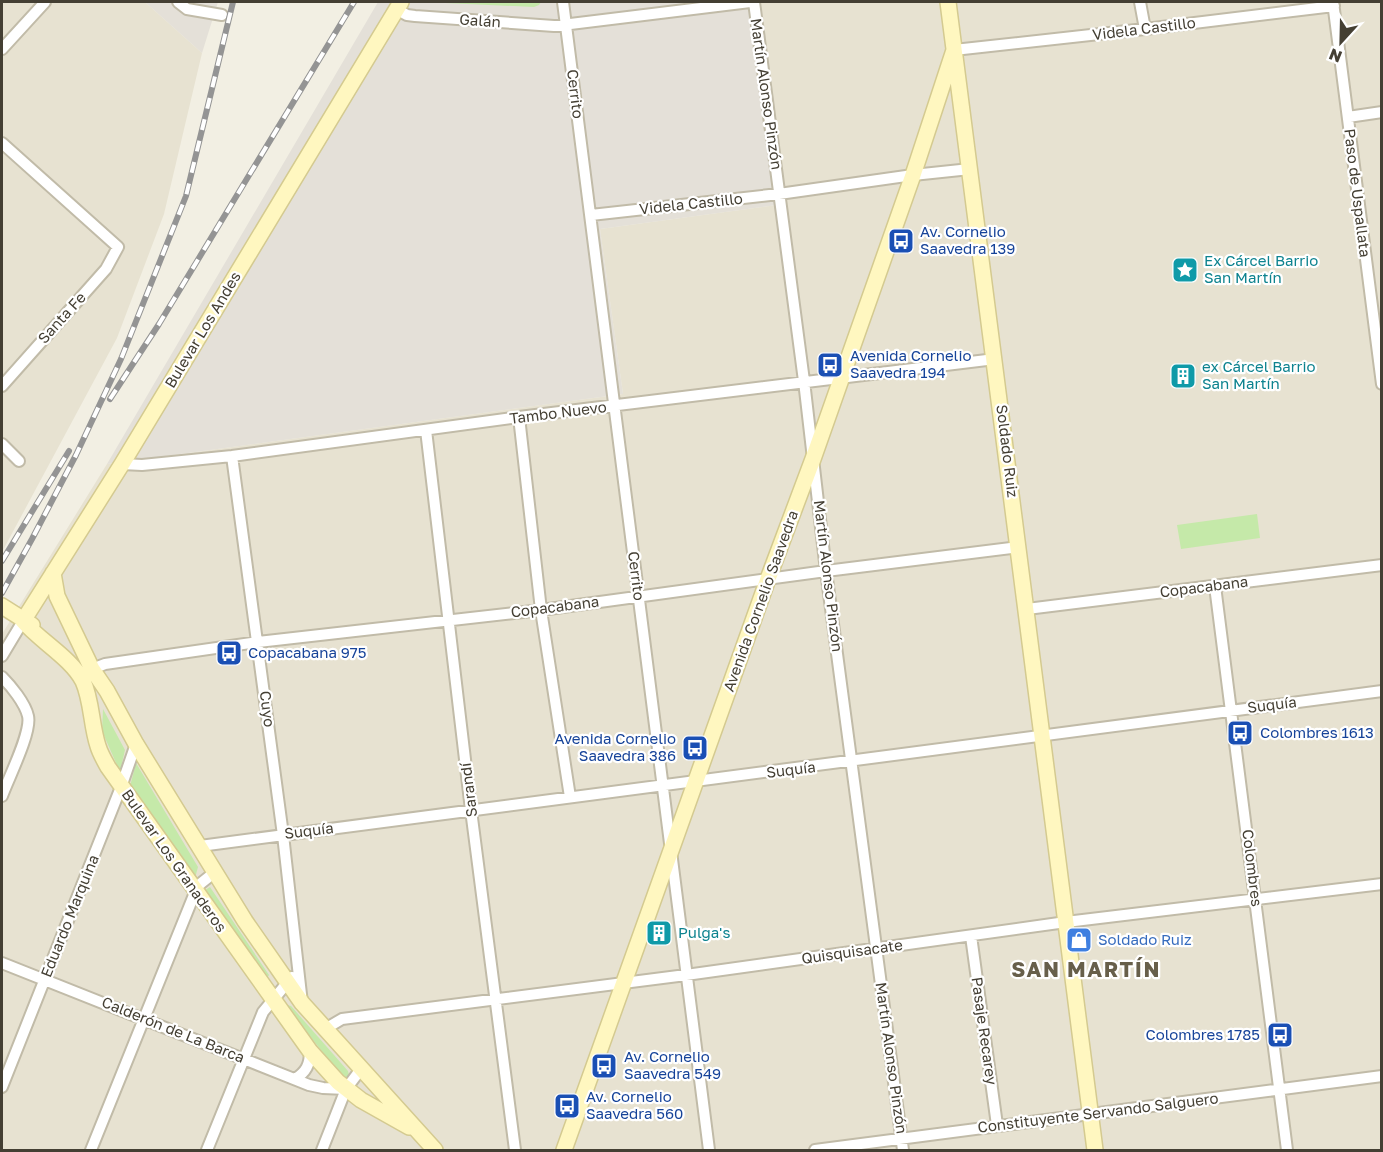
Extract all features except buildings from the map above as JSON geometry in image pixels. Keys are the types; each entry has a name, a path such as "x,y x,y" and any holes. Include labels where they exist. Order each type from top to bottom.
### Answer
{"main road":[{"name":"Soldado Ruiz","path":"948,2 1095,1150"},
{"name":"Bulevar Los Andes","path":"23,621 122,464 398,5"},
{"name":"Avenida Cornelio Saavedra","path":"564,1150 813,459 913,175 954,50"},
{"name":"Bulevar Los Granaderos","path":"53,573 57,596 92,669 245,921 302,1003 435,1150"},
{"path":"2,606 23,621"},
{"name":"Bulevar Los Granaderos","path":"23,621 45,631 92,669"},
{"name":"Bulevar Los Granaderos","path":"23,621 80,677 87,694 97,745 108,767 310,1051 331,1077 346,1089 422,1135"}],"street":[{"path":"2,49 45,2"},
{"path":"178,2 186,9 222,15"},
{"name":"Cerrito","path":"563,2 709,1150"},
{"name":"Galán","path":"398,5 407,15 554,26 752,2"},
{"name":"Martín Alonso Pinzón","path":"752,2 780,194 826,571 903,1150"},
{"path":"1140,2 1145,29"},
{"name":"Videla Castillo","path":"954,50 1145,29 1334,4"},
{"name":"Paso de Uspallata","path":"1334,4 1376,305 1382,384"},
{"path":"1348,117 1382,112"},
{"name":"Santa Fe","path":"2,143 118,247 106,269 2,387"},
{"name":"Videla Castillo","path":"591,215 780,194 970,169"},
{"name":"Tambo Nuevo","path":"122,464 142,465 232,456 519,417 995,358"},
{"path":"519,417 541,610 570,797"},
{"name":"Sarandí","path":"426,430 471,810 515,1150"},
{"path":"2,444 19,460"},
{"name":"Cuyo","path":"232,456 283,835 302,1003"},
{"name":"Copacabana","path":"92,669 105,664 258,642 541,610 1019,547"},
{"name":"Copacabana","path":"1027,609 1382,565"},
{"name":"Colombres","path":"1215,586 1287,1150"},
{"name":"Bulevar Los Andes","path":"2,656 23,621"},
{"path":"2,677 29,717 25,738 2,796"},
{"name":"Suquía","path":"200,846 1382,692"},
{"name":"Eduardo Marquina","path":"2,1087 136,744"},
{"path":"91,1150 196,890 215,872"},
{"name":"Quisquisacate","path":"325,1029 342,1019 495,998 686,975 1066,922 1382,884"},
{"name":"Pasaje Recarey","path":"971,936 997,1125"},
{"name":"Calderón de La Barca","path":"2,963 295,1079 322,1088 346,1089"},
{"path":"207,1150 263,1012 288,982 299,963"},
{"path":"295,1079 306,1071 310,1051"},
{"path":"322,1150 346,1089 361,1069"},
{"name":"Constituyente Servando Salguero","path":"815,1150 1382,1076"}],"shaded area":[{"path":"2,2 145,2 202,53 164,214 117,338 2,552"},
{"path":"145,2 218,2 202,53"},
{"path":"378,2 760,2 784,204 600,229 623,394 107,464"},
{"path":"761,2 1381,2 1381,1150 2,1150 2,634 107,464 623,394 600,229 784,204"}],"green space":[{"path":"424,2 541,2 534,7"},
{"path":"1257,514 1260,538 1181,549 1177,525"},
{"path":"103,709 125,750 120,772 102,731"},
{"path":"136,763 198,867 195,878 129,790"},
{"path":"210,887 269,975 267,978 202,892"},
{"path":"287,1005 291,1006 348,1071 349,1075 344,1079"}],"railway":[{"path":"2,593 76,455 121,359 186,196 233,2"},
{"path":"110,399 159,324 354,2"},
{"path":"2,561 69,451"}],"place":[{"name":"Av. Cornelio Saavedra 139","path":"901,241"},
{"name":"Ex Cárcel Barrio San Martín","path":"1185,270"},
{"name":"Avenida Cornelio Saavedra 194","path":"830,365"},
{"name":"ex Cárcel Barrio San Martín","path":"1183,376"},
{"name":"Copacabana 975","path":"229,653"},
{"name":"Colombres 1613","path":"1240,733"},
{"name":"Avenida Cornelio Saavedra 386","path":"695,748"},
{"name":"Pulga's","path":"659,933"},
{"name":"Soldado Ruiz","path":"1079,940"},
{"name":"Colombres 1785","path":"1280,1035"},
{"name":"Av. Cornelio Saavedra 549","path":"604,1066"},
{"name":"Av. Cornelio Saavedra 560","path":"567,1106"}],"district":[{"name":"SAN MARTÍN","path":"1086,970"}]}
